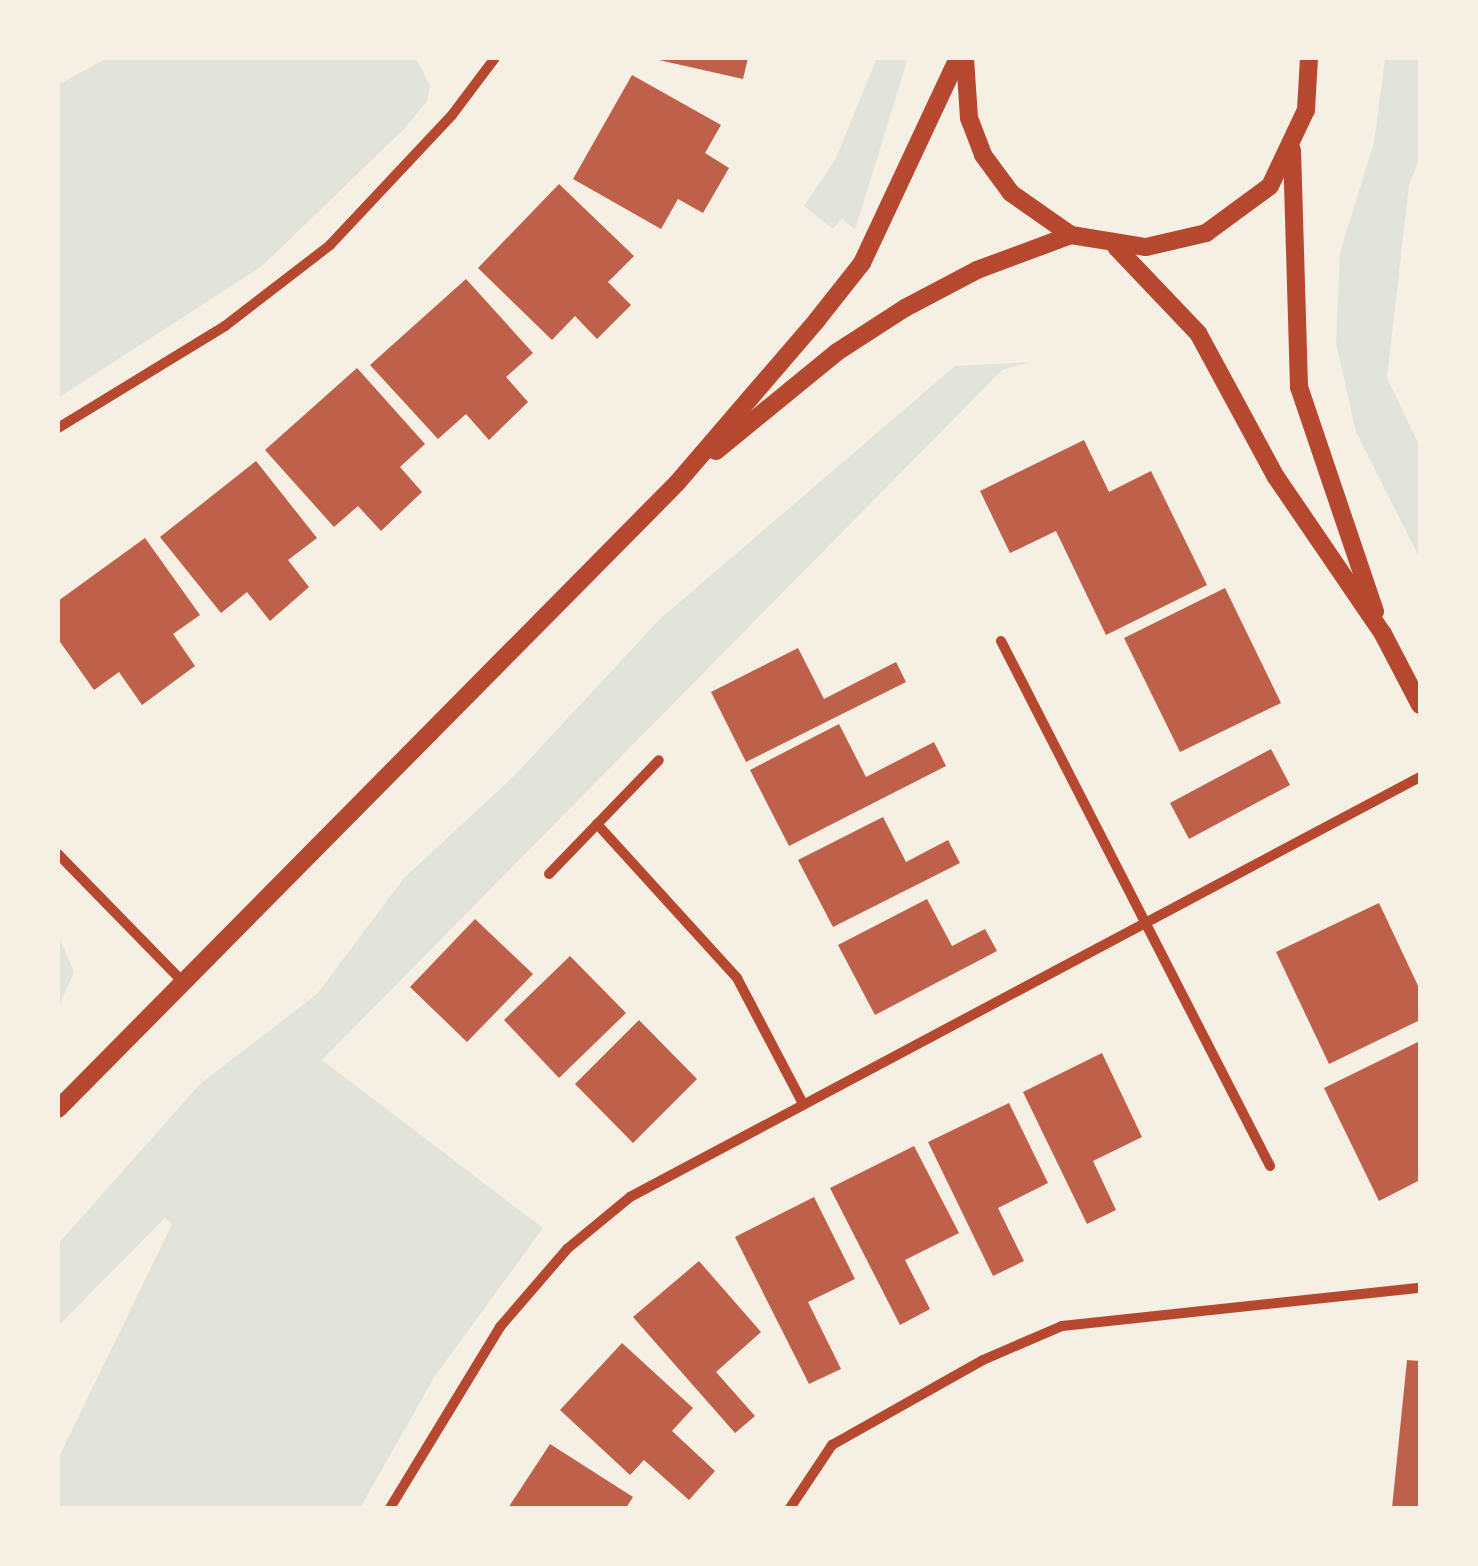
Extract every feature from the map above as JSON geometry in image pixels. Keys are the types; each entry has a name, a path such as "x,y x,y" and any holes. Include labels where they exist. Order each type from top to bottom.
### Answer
{"street":[{"path":"58,428 225,326 308,264 402,172 495,58"},
{"path":"962,58 969,118 983,155 1010,194 1071,234 1116,247 1176,243 1232,219 1270,186 1292,150 1306,110 1309,58"},
{"path":"58,1109 677,483 862,262 962,58"},
{"path":"1292,150 1299,388 1383,634"},
{"path":"677,483 837,352 905,308 976,270 1071,234"},
{"path":"1116,247 1198,333 1276,477 1383,634 1420,704"},
{"path":"1001,641 1142,926 1270,1166"},
{"path":"549,874 659,760"},
{"path":"390,1508 476,1361 567,1250 630,1197 802,1102 1420,777"},
{"path":"598,824 737,978 802,1102"},
{"path":"58,854 184,983"},
{"path":"790,1508 832,1444 984,1360 1062,1326 1420,1288"}],"shaded area":[{"path":"107,58 416,58 430,86 427,101 406,127 262,266 58,398 58,85"},
{"path":"877,58 908,58 855,230 842,218 833,229 804,206 835,160"},
{"path":"1385,58 1420,58 1420,158 1409,185 1387,378 1420,447 1420,559 1356,432 1336,343 1340,252 1374,143"},
{"path":"1030,362 1002,370 322,1060 543,1228 435,1376 360,1508 58,1508 58,1459 172,1224 165,1218 58,1326 58,1244 200,1084 317,994 404,878 515,775 660,619 955,366"},
{"path":"58,935 74,972 58,1008"}],"building":[{"path":"650,58 748,58 743,79"},
{"path":"632,75 721,125 705,153 729,168 703,213 678,199 661,229 573,179"},
{"path":"559,184 634,256 608,282 631,305 597,339 575,316 552,340 478,268"},
{"path":"466,279 533,353 506,377 528,402 489,440 466,414 438,439 370,365"},
{"path":"357,368 425,444 400,467 422,492 381,531 358,506 334,527 265,450"},
{"path":"1084,440 1109,492 1151,471 1207,585 1106,635 1056,531 1010,553 980,491"},
{"path":"256,461 317,538 288,560 309,587 270,621 247,592 221,613 160,537"},
{"path":"145,538 200,615 173,634 195,666 142,705 119,672 94,690 58,639 58,601"},
{"path":"1225,588 1281,703 1180,752 1124,638"},
{"path":"798,648 824,699 896,662 906,682 746,762 711,692"},
{"path":"839,724 866,777 934,742 946,766 789,846 750,770"},
{"path":"1271,749 1290,785 1189,839 1170,803"},
{"path":"883,817 906,862 948,840 960,863 833,927 798,860"},
{"path":"927,899 952,946 985,929 997,951 875,1015 838,945"},
{"path":"1379,903 1420,990 1420,1020 1329,1064 1276,952"},
{"path":"475,919 533,974 467,1042 410,987"},
{"path":"570,956 626,1013 559,1078 504,1020"},
{"path":"639,1020 697,1079 633,1143 575,1084"},
{"path":"1420,1041 1420,1180 1379,1201 1324,1088"},
{"path":"1102,1053 1142,1137 1093,1161 1116,1210 1087,1224 1023,1092"},
{"path":"1009,1103 1048,1183 998,1208 1024,1261 993,1276 928,1142"},
{"path":"914,1146 959,1233 905,1260 930,1309 900,1325 830,1188"},
{"path":"814,1197 855,1279 808,1302 841,1369 809,1384 735,1237"},
{"path":"699,1261 761,1332 716,1372 755,1416 735,1433 633,1317"},
{"path":"622,1343 693,1408 672,1431 715,1471 689,1500 644,1460 630,1475 560,1410"},
{"path":"1407,1360 1420,1361 1420,1508 1392,1508"},
{"path":"550,1444 633,1497 626,1508 508,1508"}]}
